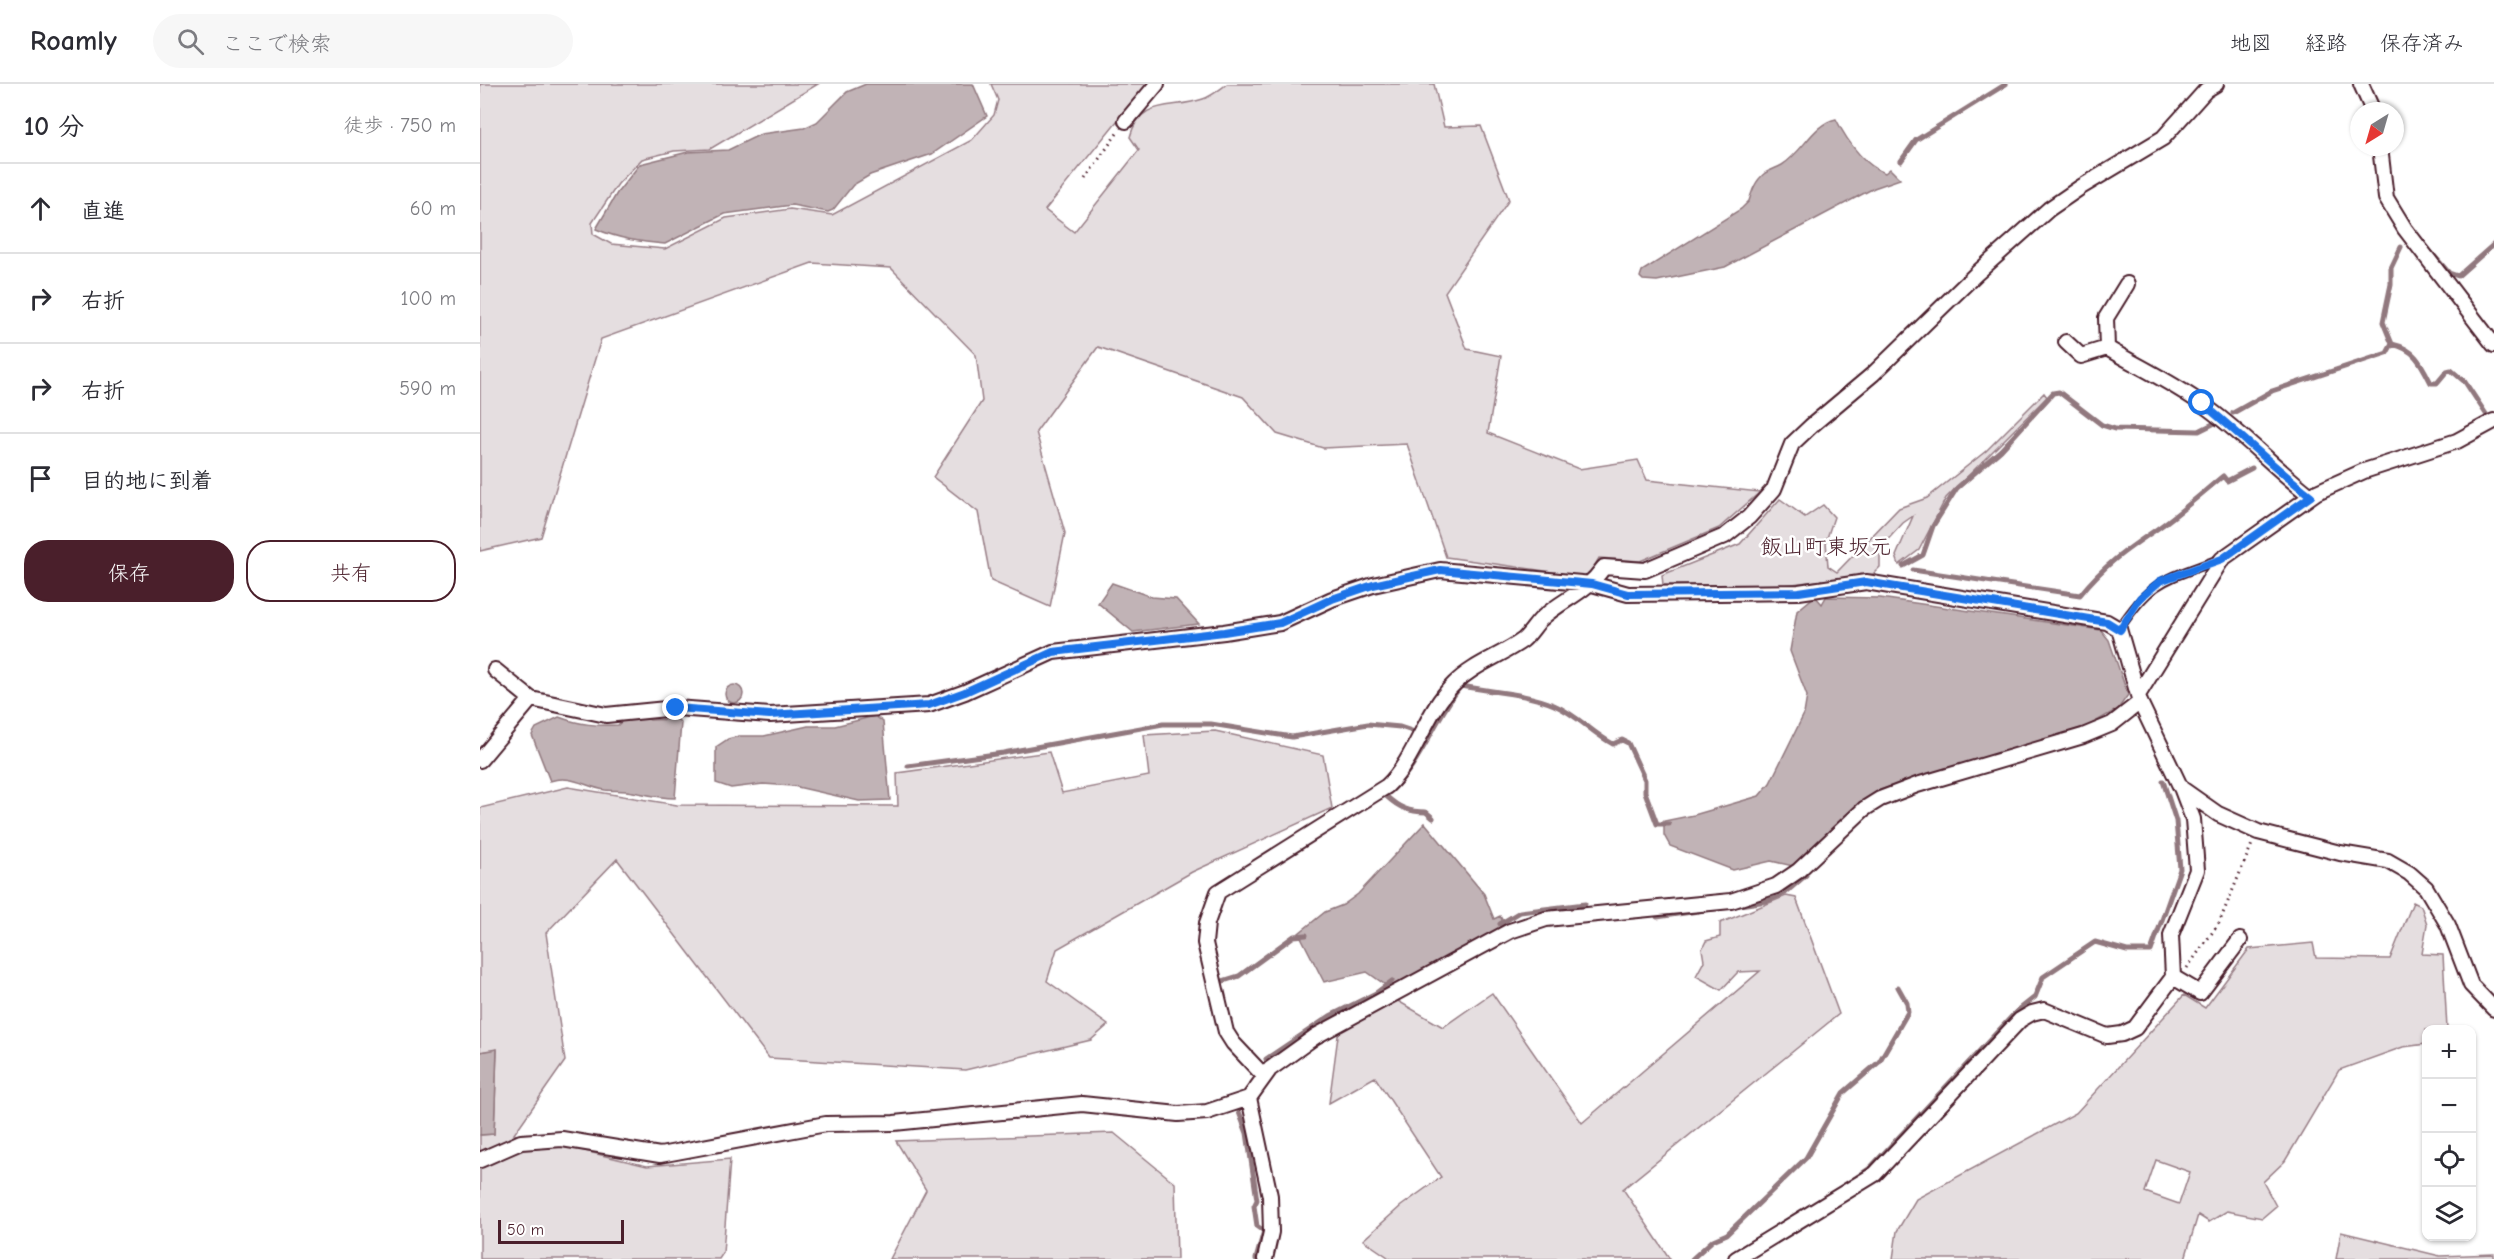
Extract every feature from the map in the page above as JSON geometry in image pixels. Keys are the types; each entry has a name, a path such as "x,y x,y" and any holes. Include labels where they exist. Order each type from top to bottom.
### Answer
{"street":[{"path":"1126,121 1157,84"},
{"path":"1264,1076 1233,1043 1226,1032 1205,943 1207,923 1218,891 1387,786 1411,758 1438,703 1454,683 1467,671 1524,639 1542,618 1592,584 1604,567 1645,570 1725,536 1749,517 1774,489 1792,444 1811,426 1873,374 1976,274 2049,210 2081,187 2163,138 2206,90 2216,84"},
{"path":"2361,84 2369,102"},
{"path":"2381,156 2385,198 2405,229 2494,345"},
{"path":"2107,348 2106,318 2127,284"},
{"path":"2066,342 2081,356 2107,348 2202,403 2228,424 2275,469 2311,496"},
{"path":"480,1160 522,1142 562,1139 660,1155 826,1124 894,1123 1082,1104 1188,1114 1207,1112 1249,1098 1264,1076 1316,1036 1510,931 1546,919 1731,901 1754,895 1776,886 1798,871 1864,809 1880,799 1928,782 2083,736 2112,724 2139,699 2222,559 2311,496 2364,471 2457,441 2494,421"},
{"path":"495,670 531,699 606,715 676,708 770,715 929,705 965,692 1053,652 1224,632 1280,623 1332,599 1373,585 1440,570 1592,584 1628,594 1799,592 1866,582 2107,622 2120,630 2139,699 2193,819 2197,870 2171,935 2175,979 2135,1028 2122,1034 2107,1036 2044,1010 2032,1013 2020,1020 1875,1174 1736,1259"},
{"path":"480,760 531,699"},
{"path":"2181,788 2218,814 2258,832 2340,853 2388,861 2409,873 2426,888 2448,925 2471,985 2494,1009"},
{"path":"2175,979 2200,993 2240,940"},
{"path":"1249,1098 1270,1196 1271,1232 1264,1259"}],"lane":[{"path":"2120,630 2140,598 2160,581 2222,559"}],"path":[{"path":"1085,179 1126,121"},
{"path":"2175,979 2219,923 2258,832"}],"shaded area":[{"path":"480,84 818,84 710,149 674,151 642,159 618,184 592,223 593,234 611,244 665,249 726,218 790,209 832,215 972,140 994,115 998,100 991,84 1147,84 1045,210 1074,232 1139,150 1130,137 1135,124 1150,110 1203,99 1227,84 1434,84 1444,127 1481,126 1509,200 1445,292 1467,349 1501,356 1488,433 1579,469 1638,460 1647,480 1760,492 1719,528 1640,561 1599,558 1588,577 1446,557 1407,444 1323,448 1277,434 1243,397 1098,347 1036,432 1065,533 1050,607 991,581 978,512 933,477 982,401 976,355 891,268 812,263 601,339 541,537 480,551"},
{"path":"866,84 973,84 987,116 932,154 870,175 853,185 833,210 828,212 792,205 724,214 665,244 630,240 596,229 617,193 640,164 688,152 728,150 761,134 804,128 817,122 847,92"},
{"path":"1836,119 1862,158 1885,173 1890,169 1900,179 1874,188 1725,267 1657,281 1643,280 1640,277 1642,271 1741,209 1749,201 1754,186 1762,176 1782,165 1821,126"},
{"path":"2044,393 2047,397 1946,498 1919,550 1899,565 1896,556 1913,516 1903,523 1880,548 1880,567 1873,574 1784,585 1663,585 1662,575 1740,544 1780,499 1805,517 1823,505 1834,517 1826,541 1828,566 1837,572 1899,508 1927,498 1986,451"},
{"path":"1112,583 1152,597 1176,599 1199,624 1133,632 1098,603"},
{"path":"1815,596 1822,604 1826,597 1880,598 2101,630 2109,640 2128,695 2118,709 2088,726 1880,790 1858,805 1793,866 1771,861 1733,870 1670,846 1664,835 1664,821 1694,815 1759,796 1770,783 1804,714 1807,696 1790,651 1797,611"},
{"path":"730,685 738,685 743,690 741,701 730,703 725,698 725,690"},
{"path":"875,716 883,722 890,800 859,801 793,786 763,784 731,788 716,783 716,747 728,739 739,736 764,736 808,726 835,726"},
{"path":"559,717 581,723 603,725 618,725 622,721 646,718 650,720 677,719 681,723 675,798 630,791 605,790 565,779 550,781 532,735 536,728"},
{"path":"1215,731 1323,755 1332,808 1192,872 1057,949 1047,981 1108,1025 1091,1040 965,1070 769,1058 617,859 546,933 565,1061 514,1134 647,1166 730,1159 723,1253 719,1259 480,1259 480,1135 494,1134 497,1050 480,1052 480,808 568,787 677,805 898,806 897,773 1049,752 1062,793 1149,776 1144,735"},
{"path":"1425,823 1484,894 1494,919 1500,916 1505,925 1390,988 1367,972 1324,982 1299,933 1325,912 1343,905 1358,894"},
{"path":"1786,896 1796,898 1839,1014 1623,1189 1670,1259 1391,1259 1363,1240 1401,1206 1441,1177 1375,1077 1329,1103 1340,1021 1384,993 1443,1027 1492,993 1582,1123 1760,971 1738,972 1721,990 1696,976 1704,961 1702,949 1706,941 1720,937 1720,923"},
{"path":"2413,902 2421,906 2427,924 2422,954 2443,955 2447,1025 2422,1025 2422,1045 2403,1047 2339,1070 2285,1161 2263,1182 2276,1206 2262,1218 2227,1211 2209,1222 2198,1215 2185,1259 1893,1259 1897,1231 1916,1199 2076,1113 2184,995 2205,1008 2249,949 2313,943 2316,958 2390,959","holes":["2156,1160 2190,1172 2179,1204 2145,1192"]},
{"path":"497,1049 494,1134 480,1135 480,1052"},
{"path":"1114,1133 1175,1183 1177,1259 890,1259 926,1190 896,1141"},
{"path":"2341,1232 2440,1256 2494,1254 2494,1259 2336,1259"}],"waterway":[{"path":"1901,161 1916,140 2006,84"},
{"path":"2417,236 2449,273 2458,276 2494,244"},
{"path":"2233,413 2272,391 2387,353 2392,344 2383,322 2391,284 2391,268 2401,247"},
{"path":"2392,344 2412,353 2431,383 2437,383 2447,371 2451,370 2465,382 2486,414"},
{"path":"1903,566 1923,555 1933,526 1957,488 2001,450 2053,393 2059,392 2102,425 2115,429 2199,431 2217,422"},
{"path":"1913,570 2080,595 2116,559 2223,476 2227,481 2252,468"},
{"path":"1433,818 1426,812 1414,811 1395,804 1386,796 1418,757 1461,686 1543,701 1570,713 1613,744 1622,740 1628,743 1645,780 1645,792 1657,824 1669,824"},
{"path":"908,766 1003,753 1163,724 1211,724 1292,737 1368,724 1400,727 1412,731"},
{"path":"1854,1179 1870,1168 2016,1012 2035,997 2043,977 2095,942 2127,951 2151,951 2180,869 2176,821 2163,781"},
{"path":"1657,917 1767,901 1785,893 1806,875 1804,873"},
{"path":"1500,924 1520,912 1585,904"},
{"path":"1223,981 1239,976 1294,936 1306,935"},
{"path":"1266,1059 1330,1016 1376,993 1392,981"},
{"path":"1692,1259 1713,1240 1727,1234 1806,1158 1843,1093 1879,1062 1908,1012 1907,1003 1898,987"},
{"path":"1239,1112 1247,1133 1257,1200 1254,1206 1257,1226 1264,1231 1256,1259"}],"district":[{"name":"飯山町東坂元","path":"1826,547"}],"route":[{"path":"676,708 770,715 929,705 965,692 1053,652 1224,632 1280,623 1332,599 1373,585 1440,570 1592,584 1628,594 1799,592 1866,582 2107,622 2120,630 2140,598 2160,581 2222,559 2311,496 2275,469 2228,424 2202,403"}]}
